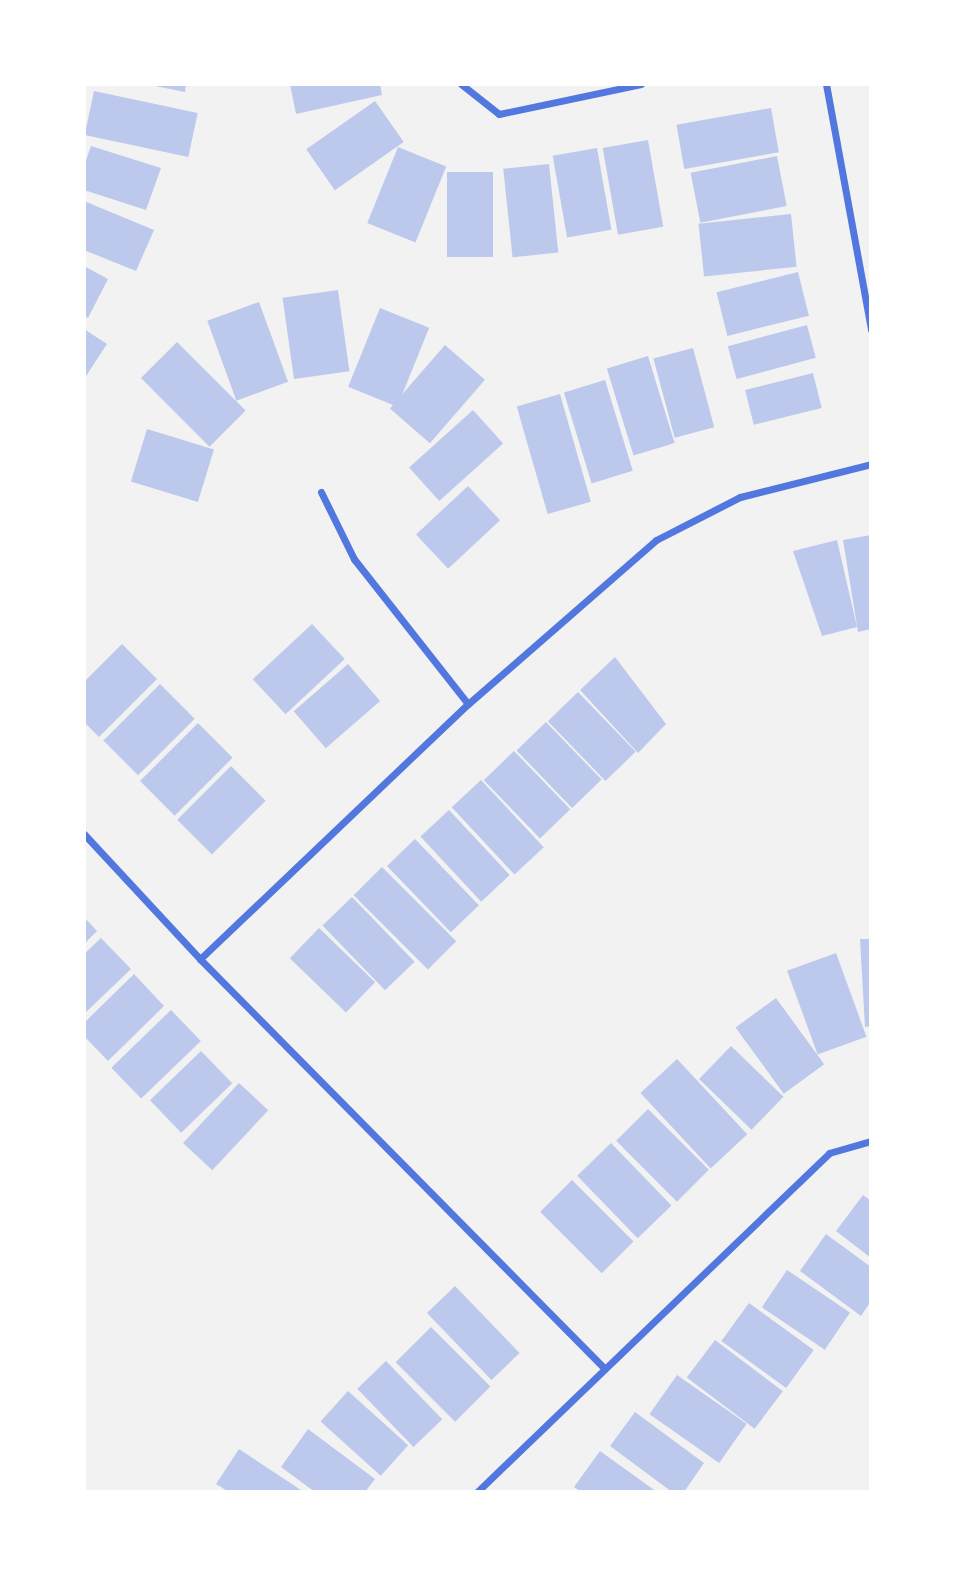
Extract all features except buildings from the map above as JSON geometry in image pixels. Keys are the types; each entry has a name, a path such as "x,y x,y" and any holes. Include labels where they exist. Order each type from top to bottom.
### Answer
{"street":[{"path":"461,84 499,114 641,84"},
{"path":"826,84 871,330"},
{"path":"200,959 468,704 656,540 740,497 871,464"},
{"path":"321,492 354,559 468,704"},
{"path":"84,834 200,959 605,1369"},
{"path":"477,1492 829,1153 871,1141"}]}
